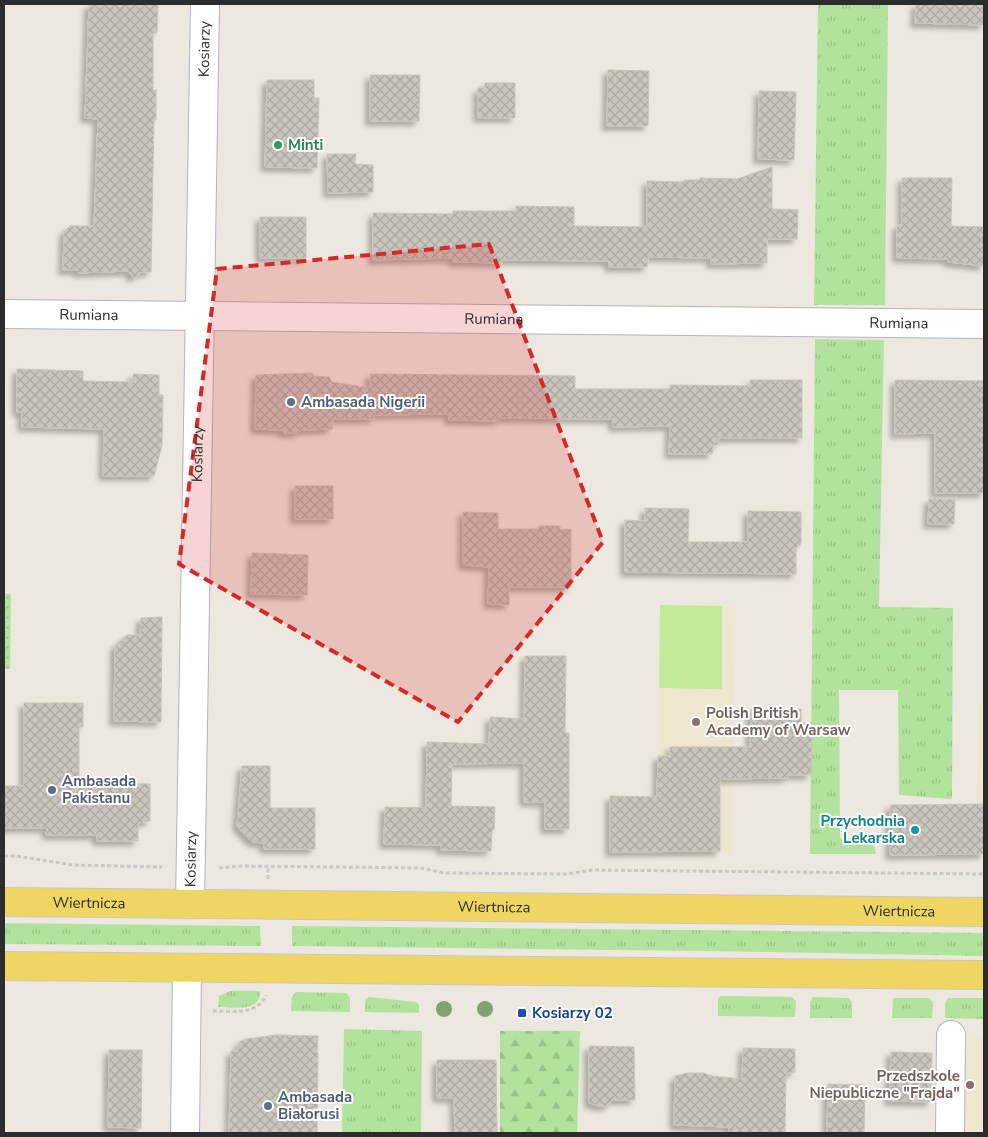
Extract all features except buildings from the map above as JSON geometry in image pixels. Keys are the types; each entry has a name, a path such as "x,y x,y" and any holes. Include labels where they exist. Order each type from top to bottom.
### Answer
{"main road":[{"name":"Wiertnicza","path":"4,902 984,912"},
{"path":"4,966 984,975"}],"street":[{"name":"Kosiarzy","path":"190,904 205,4"},
{"name":"Rumiana","path":"4,314 984,324"},
{"path":"185,1133 187,968"},
{"path":"950,1133 951,1035"}],"path":[{"path":"4,856 16,856 73,865 171,868"},
{"path":"211,868 250,866 422,868 444,873 566,874 593,870 984,874"},
{"path":"211,1011 246,1011 254,1009 261,1004 266,996 267,989"}],"highlighted area":[{"path":"489,244 603,542 458,722 179,564 217,269"}],"shaded area":[{"name":"Polish British Academy of Warsaw","path":"660,605 735,606 732,853 657,852"},
{"path":"979,702 984,702 984,855 976,855"},
{"name":"Przedszkole Niepubliczne \"Frajda\"","path":"957,1036 984,1036 984,1133 956,1133"}],"green space":[{"path":"818,4 888,4 885,305 814,305"},
{"path":"815,339 884,340 879,607 953,608 952,799 899,795 898,690 839,690 840,838 864,838 865,832 873,842 876,854 810,854"},
{"path":"4,594 11,594 10,669 4,669"},
{"path":"660,605 722,606 722,689 659,688"},
{"path":"4,923 260,926 261,946 4,944"},
{"path":"292,926 984,933 984,956 292,946"},
{"path":"230,991 260,991 256,1003 251,1006 238,1008 218,1007 219,996"},
{"path":"296,992 346,993 350,998 350,1012 291,1011 292,997"},
{"path":"721,996 792,997 796,1001 795,1017 718,1016 718,999"},
{"path":"369,997 416,1002 419,1005 419,1013 365,1012 365,1000"},
{"path":"813,997 848,998 852,1002 852,1018 810,1018 810,1002"},
{"path":"893,998 929,998 933,1002 932,1018 892,1018"},
{"path":"948,998 984,998 984,1019 945,1018 945,1003"},
{"path":"344,1029 422,1031 421,1133 342,1133"},
{"path":"500,1031 580,1031 577,1133 500,1133"}],"place":[{"name":"Minti","path":"278,145"},
{"name":"Ambasada Nigerii","path":"291,402"},
{"name":"Polish British Academy of Warsaw","path":"696,722"},
{"name":"Ambasada Pakistanu","path":"52,790"},
{"name":"Przychodnia Lekarska","path":"915,830"},
{"name":"Kosiarzy 02","path":"522,1013"},
{"name":"Przedszkole Niepubliczne \"Frajda\"","path":"970,1085"},
{"name":"Ambasada Białorusi","path":"268,1106"}]}
